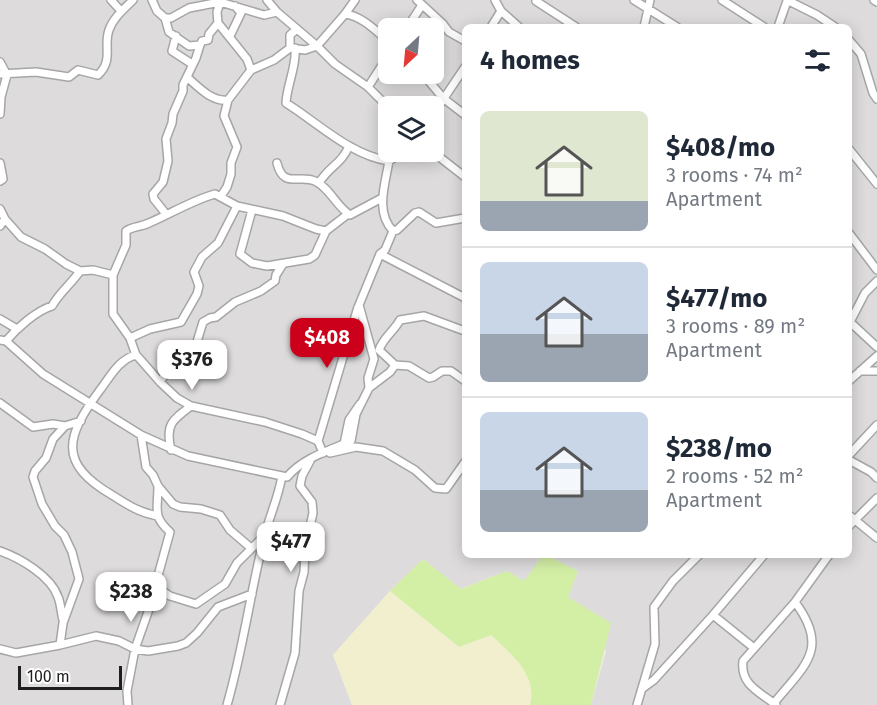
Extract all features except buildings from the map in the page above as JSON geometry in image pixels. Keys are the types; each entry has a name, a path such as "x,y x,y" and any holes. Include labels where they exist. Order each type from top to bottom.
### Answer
{"street":[{"path":"111,0 122,11"},
{"path":"4,74 36,72 69,77 78,70 98,75 106,62 109,28 132,0"},
{"path":"152,0 157,11 165,18 169,32 189,46 200,45"},
{"path":"267,0 277,12 335,64 368,87 378,97"},
{"path":"221,196 227,187 231,174 231,163 237,147 224,116 228,100 251,70 274,60 293,48 305,50 317,46 355,0"},
{"path":"496,0 501,11 516,24"},
{"path":"634,0 649,4 673,24"},
{"path":"722,0 759,24"},
{"path":"165,18 171,18 189,8 220,1 242,5 264,15 277,12"},
{"path":"220,1 217,12 218,23 247,59 251,70"},
{"path":"536,1 571,24"},
{"path":"779,24 787,1 830,24"},
{"path":"412,18 419,2 449,32 462,39"},
{"path":"645,24 649,4"},
{"path":"230,36 241,13 242,5"},
{"path":"493,24 501,11"},
{"path":"345,14 357,18 378,32"},
{"path":"166,214 154,199 153,194 163,182 168,161 166,139 173,114 200,45 202,41 208,40 209,34 218,23"},
{"path":"297,29 290,35 296,57 286,103 349,146 378,159"},
{"path":"176,36 172,51 192,64"},
{"path":"852,44 861,54 877,99"},
{"path":"0,62 4,74 0,114"},
{"path":"444,97 462,71"},
{"path":"368,87 378,72"},
{"path":"187,77 198,88 220,101 228,100"},
{"path":"444,99 462,113"},
{"path":"319,183 329,168 344,159 349,146"},
{"path":"852,153 877,184"},
{"path":"444,161 462,175"},
{"path":"0,162 3,178 0,181"},
{"path":"388,162 382,198 386,223 393,231"},
{"path":"277,163 284,177 298,181 308,178 319,183 348,214"},
{"path":"326,231 283,216 237,206 221,196 213,195 126,231 126,245 113,275 113,314 130,338 136,355 177,398 191,406 265,422 302,434 318,441 327,453"},
{"path":"252,210 240,254 252,263 267,266 302,261 315,255 326,231 348,214 355,214 382,198"},
{"path":"130,338 150,329 181,322 197,294 199,286 194,272 202,257 218,243 237,206"},
{"path":"0,209 5,219 21,237 45,249 66,264 80,271 103,271 113,275"},
{"path":"318,441 359,305 380,254 385,250 393,231 419,212 436,223 462,219"},
{"path":"0,226 5,219"},
{"path":"852,237 877,270"},
{"path":"380,254 462,296"},
{"path":"160,382 171,366 186,356 189,349 196,345 203,322 216,317 235,302 269,286 275,281 276,275 284,264"},
{"path":"80,271 52,306 39,310 26,324 16,329 3,341 43,374 141,435 171,450 232,467 282,477 287,477 295,468 307,463 313,456 356,447 383,451 415,470 435,488 441,490 446,489 462,466"},
{"path":"852,317 865,293 877,281"},
{"path":"359,305 374,359 368,378 369,388"},
{"path":"462,330 424,316 400,320 393,332 382,341 379,350 395,365 409,366 429,378 442,371 451,371 462,379"},
{"path":"0,319 16,329"},
{"path":"852,323 877,347"},
{"path":"136,355 121,362 90,404 74,436 73,448 76,465 97,487 130,508 158,516"},
{"path":"852,378 877,356"},
{"path":"327,453 345,447 351,441 356,414 369,388 390,372 395,365"},
{"path":"860,371 877,371"},
{"path":"0,403 33,427 53,424 65,426 81,421"},
{"path":"171,450 168,428 177,416 191,406"},
{"path":"852,452 877,425"},
{"path":"60,645 63,622 79,579 72,552 64,535 55,526 42,504 33,477 46,458 53,439 65,426"},
{"path":"141,435 146,467 173,504 220,515 230,530 251,548"},
{"path":"280,705 295,653 299,591 313,513 312,502 300,486 300,482 313,456"},
{"path":"852,462 877,478"},
{"path":"227,705 244,639 264,536 279,497 282,477"},
{"path":"128,705 127,691 135,649 156,587 170,532 160,523 158,516 158,486"},
{"path":"852,519 864,512 877,498"},
{"path":"852,521 877,538"},
{"path":"156,587 170,596 196,604 225,584 237,563 264,536"},
{"path":"0,551 22,561 43,576 58,595 63,622"},
{"path":"637,705 655,644 654,608 693,558"},
{"path":"643,688 654,680 761,558"},
{"path":"795,602 808,619 812,633 812,653 775,704 754,690 746,681 743,661 795,602 827,558"},
{"path":"0,649 16,653 96,636 119,641 135,649 157,651 186,643 218,607 252,594"},
{"path":"713,615 754,648"}],"shaded area":[{"path":"0,0 877,0 877,705 591,705 606,651 567,597 578,571 552,558 852,558 852,24 462,24 462,558 541,558 524,582 507,571 460,589 423,559 390,591 333,655 352,705 0,705"},
{"path":"390,591 458,647 491,635 524,667 533,694 530,705 352,705 333,655"}],"green space":[{"path":"541,558 552,558 578,571 568,597 611,623 591,705 530,705 530,684 526,674 514,657 491,635 459,647 390,591 423,559 461,589 507,571 524,581"}]}
